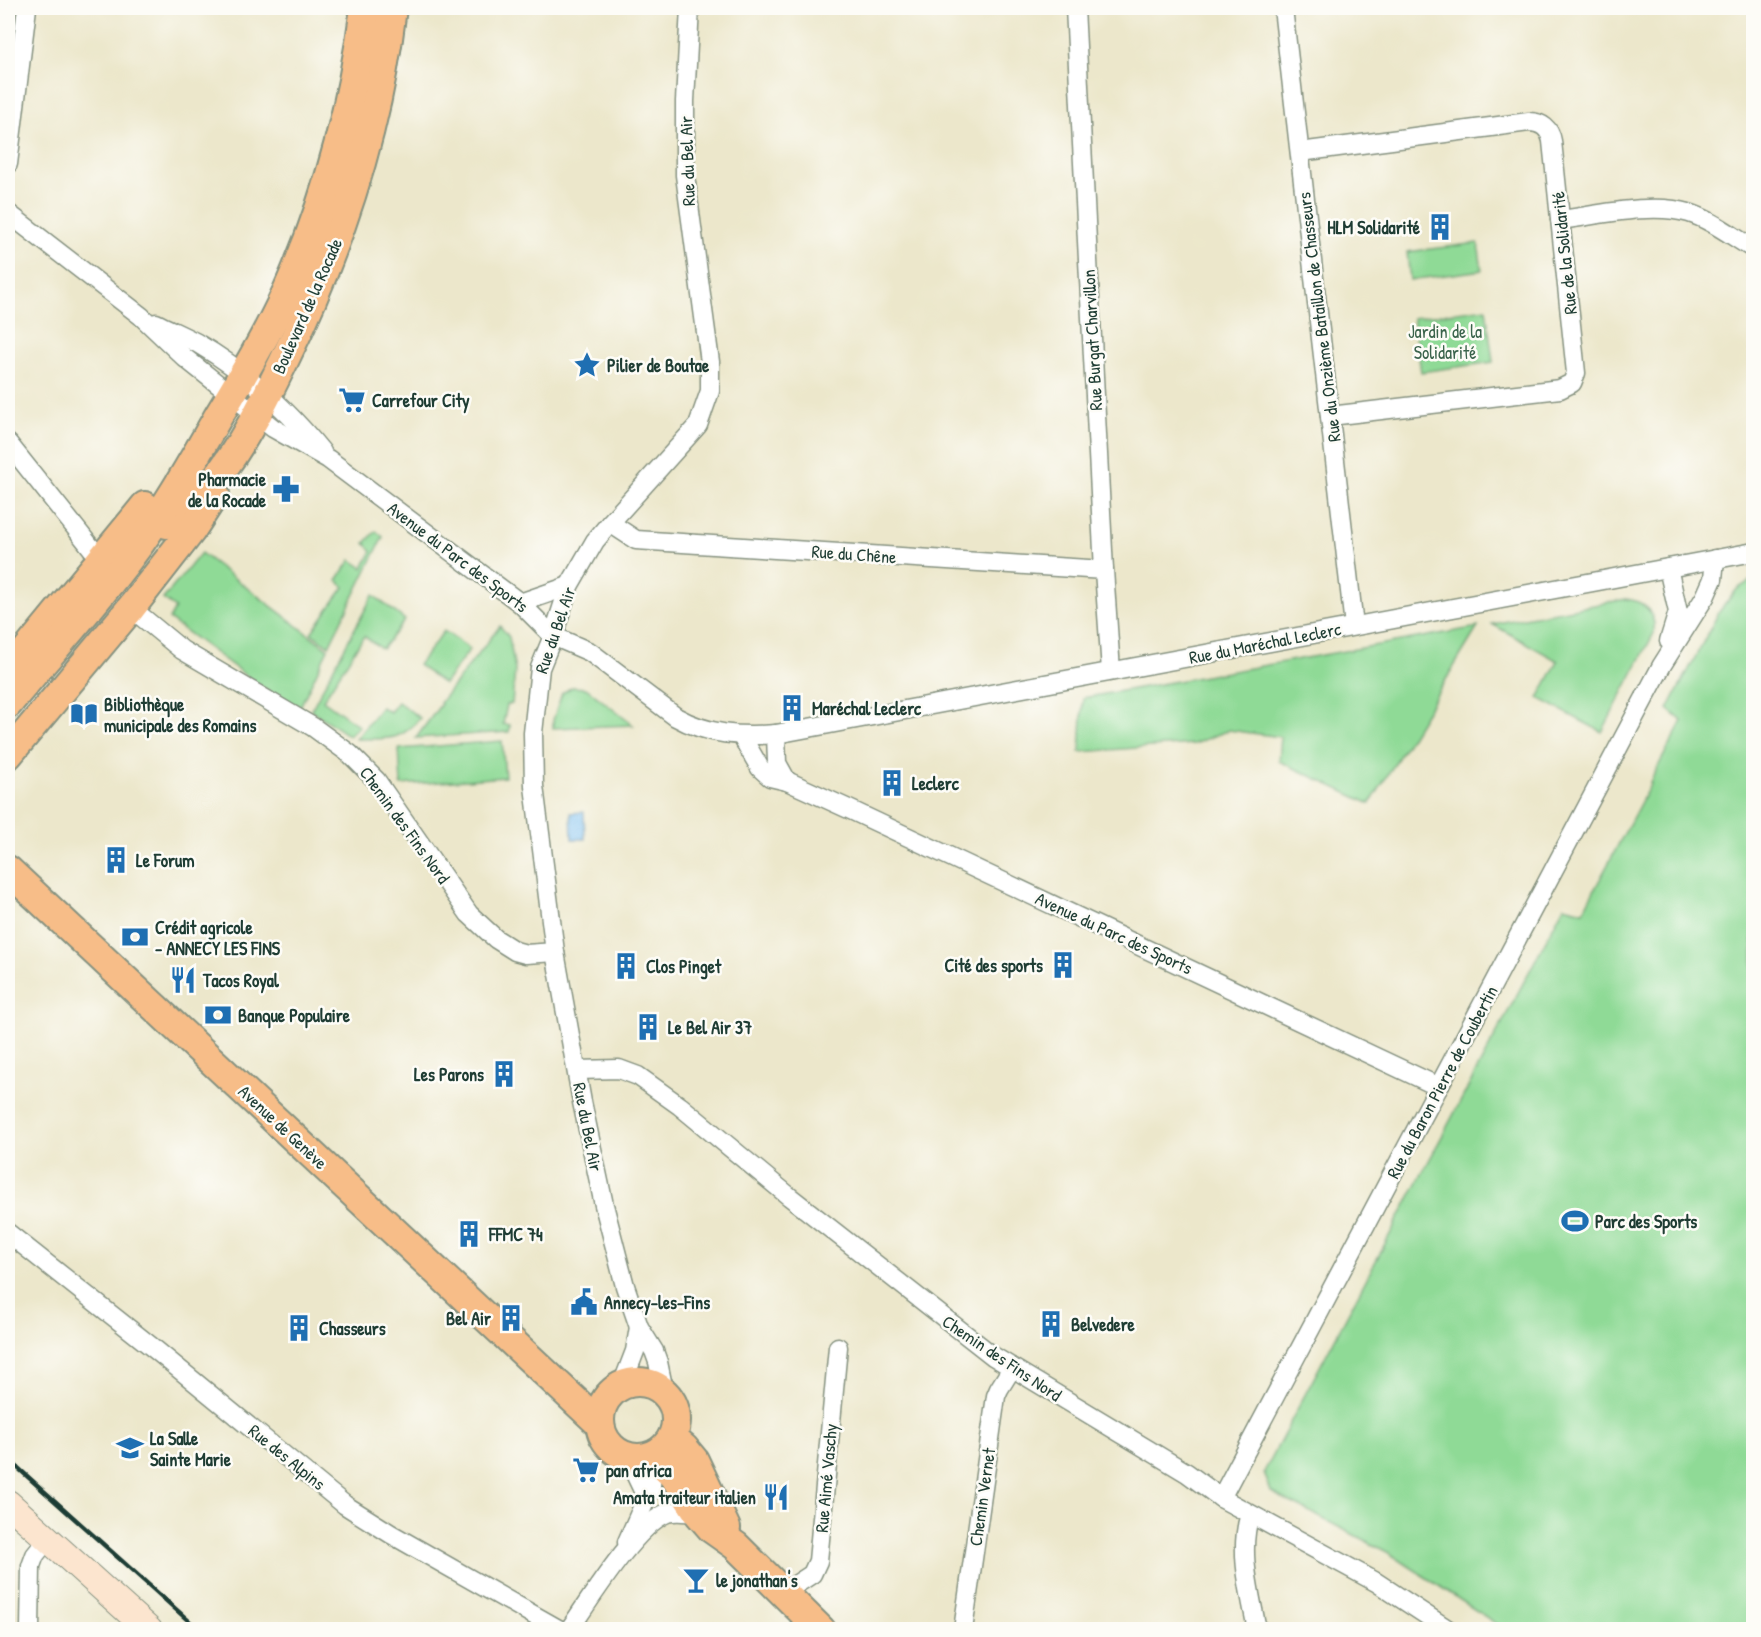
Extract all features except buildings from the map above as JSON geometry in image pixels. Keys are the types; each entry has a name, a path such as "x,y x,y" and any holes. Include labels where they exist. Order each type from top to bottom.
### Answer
{"main road":[{"name":"Boulevard de la Rocade","path":"8,704 130,558 176,491 232,395 287,291 323,195 346,114 365,8"},
{"name":"Boulevard de la Rocade","path":"130,558 213,483 262,405 310,303 349,204 376,104 392,8"},
{"path":"8,673 232,395"},
{"path":"8,755 131,608 191,531 214,498 216,492 213,483"},
{"name":"Avenue de Genève","path":"8,870 600,1424"},
{"path":"651,1451 677,1423 676,1411 664,1391 644,1381 632,1382 616,1390 600,1413 603,1435 609,1445 617,1452 651,1451 684,1448 694,1460 736,1546"},
{"name":"Avenue de Genève","path":"558,1383 578,1390 616,1390"},
{"path":"651,1451 676,1479 712,1530 736,1546 821,1629"},
{"path":"8,1503 149,1629"}],"street":[{"path":"8,164 27,8"},
{"name":"Rue du Bel Air","path":"664,1391 661,1371 654,1351 639,1327 625,1286 604,1205 555,952 532,761 537,681 568,586 595,541 694,430 706,408 710,391 710,362 685,176 685,101 690,8"},
{"name":"Rue Burgat Charvillon","path":"1076,8 1111,671"},
{"name":"Rue du Onzième Bataillon de Chasseurs","path":"1283,8 1354,626"},
{"name":"Rue de la Solidarité","path":"1300,152 1535,122 1545,127 1551,136 1576,373 1572,383 1560,389 1330,416"},
{"path":"1560,220 1649,209 1679,210 1703,219 1754,249"},
{"name":"Avenue du Parc des Sports","path":"8,213 141,316 197,343 232,395 262,405 289,438 328,459 520,603 553,636 590,652 667,712 691,726 742,736 776,734"},
{"path":"8,443 101,560"},
{"name":"Rue du Chêne","path":"610,523 636,540 1104,570"},
{"name":"Rue du Maréchal Leclerc","path":"776,734 1754,552"},
{"name":"Rue du Baron Pierre de Coubertin","path":"1221,1498 1662,666 1706,597 1713,579 1715,559"},
{"name":"Rue du Baron Pierre de Coubertin","path":"1662,666 1678,612 1668,568"},
{"path":"520,603 568,586"},
{"name":"Chemin des Fins Nord","path":"131,608 182,650 313,727 350,754 376,780 469,914 496,939 515,951 526,954 555,952"},
{"path":"776,734 777,763 787,781"},
{"name":"Avenue du Parc des Sports","path":"742,736 764,773 776,780 787,781 1439,1087"},
{"name":"Chemin des Fins Nord","path":"577,1070 619,1069 638,1076 680,1106 790,1197 927,1305 1012,1368 1187,1473 1221,1498 1366,1576 1449,1629"},
{"name":"Rue des Alpins","path":"8,1233 345,1504 391,1534 560,1629"},
{"path":"616,1390 635,1351 639,1327"},
{"name":"Rue Aimé Vaschy","path":"783,1593 812,1574 818,1561 838,1347"},
{"name":"Chemin Vernet","path":"963,1629 996,1396 1012,1368"},
{"path":"569,1629 622,1554 647,1499 651,1451"},
{"path":"622,1554 662,1516 677,1512 699,1514"},
{"path":"1250,1514 1244,1534 1243,1551 1257,1629"},
{"path":"30,1629 31,1566 35,1555 48,1539"}],"green space":[{"path":"1478,243 1482,270 1410,280 1407,252"},
{"name":"Jardin de la Solidarité","path":"1486,308 1493,362 1421,372 1413,318"},
{"path":"376,531 383,537 329,646 311,633 344,587 337,580 351,560 363,568 372,551 365,543"},
{"path":"201,553 328,649 297,713 169,619 175,608 163,599"},
{"name":"Parc des Sports","path":"1753,579 1753,1629 1504,1629 1389,1553 1271,1492 1264,1472 1564,906 1583,911 1651,783 1682,721 1668,709 1719,612 1737,589"},
{"path":"373,595 405,620 382,649 364,636 323,700 359,726 349,736 311,710"},
{"path":"1626,599 1639,602 1648,609 1653,620 1654,633 1602,732 1538,698 1558,661 1492,624"},
{"path":"500,626 509,637 515,670 512,704 507,705 503,724 510,725 509,732 416,738 440,703"},
{"path":"1478,627 1370,804 1279,761 1281,737 1229,730 1194,744 1080,752 1083,698"},
{"path":"444,631 470,649 444,684 418,665"},
{"path":"572,687 586,688 633,725 553,728 553,720 562,693"},
{"path":"398,702 420,718 413,726 392,738 356,739 381,707 390,712"},
{"path":"502,741 505,777 401,785 399,749"}],"water":[{"path":"584,812 585,839 572,839 571,813"}],"railway":[{"path":"8,1459 199,1630"}],"place":[{"name":"HLM Solidarité","path":"1440,227"},
{"name":"Pilier de Boutae","path":"587,365"},
{"name":"Carrefour City","path":"352,400"},
{"name":"Pharmacie de la Rocade","path":"286,489"},
{"name":"Maréchal Leclerc","path":"792,708"},
{"name":"Bibliothèque municipale des Romains","path":"84,714"},
{"name":"Leclerc","path":"892,783"},
{"name":"Le Forum","path":"116,860"},
{"name":"Crédit agricole - ANNECY LES FINS","path":"135,937"},
{"name":"Cité des sports","path":"1063,965"},
{"name":"Clos Pinget","path":"626,966"},
{"name":"Tacos Royal","path":"183,980"},
{"name":"Banque Populaire","path":"218,1015"},
{"name":"Le Bel Air 37","path":"648,1027"},
{"name":"Les Parons","path":"504,1074"},
{"name":"Parc des Sports","path":"1575,1221"},
{"name":"FFMC 74","path":"469,1234"},
{"name":"Annecy-les-Fins","path":"584,1302"},
{"name":"Bel Air","path":"511,1318"},
{"name":"Belvedere","path":"1051,1324"},
{"name":"Chasseurs","path":"299,1328"},
{"name":"La Salle Sainte Marie","path":"130,1448"},
{"name":"pan africa","path":"586,1470"},
{"name":"Amata traiteur italien","path":"776,1497"},
{"name":"le jonathan's","path":"696,1580"}]}
